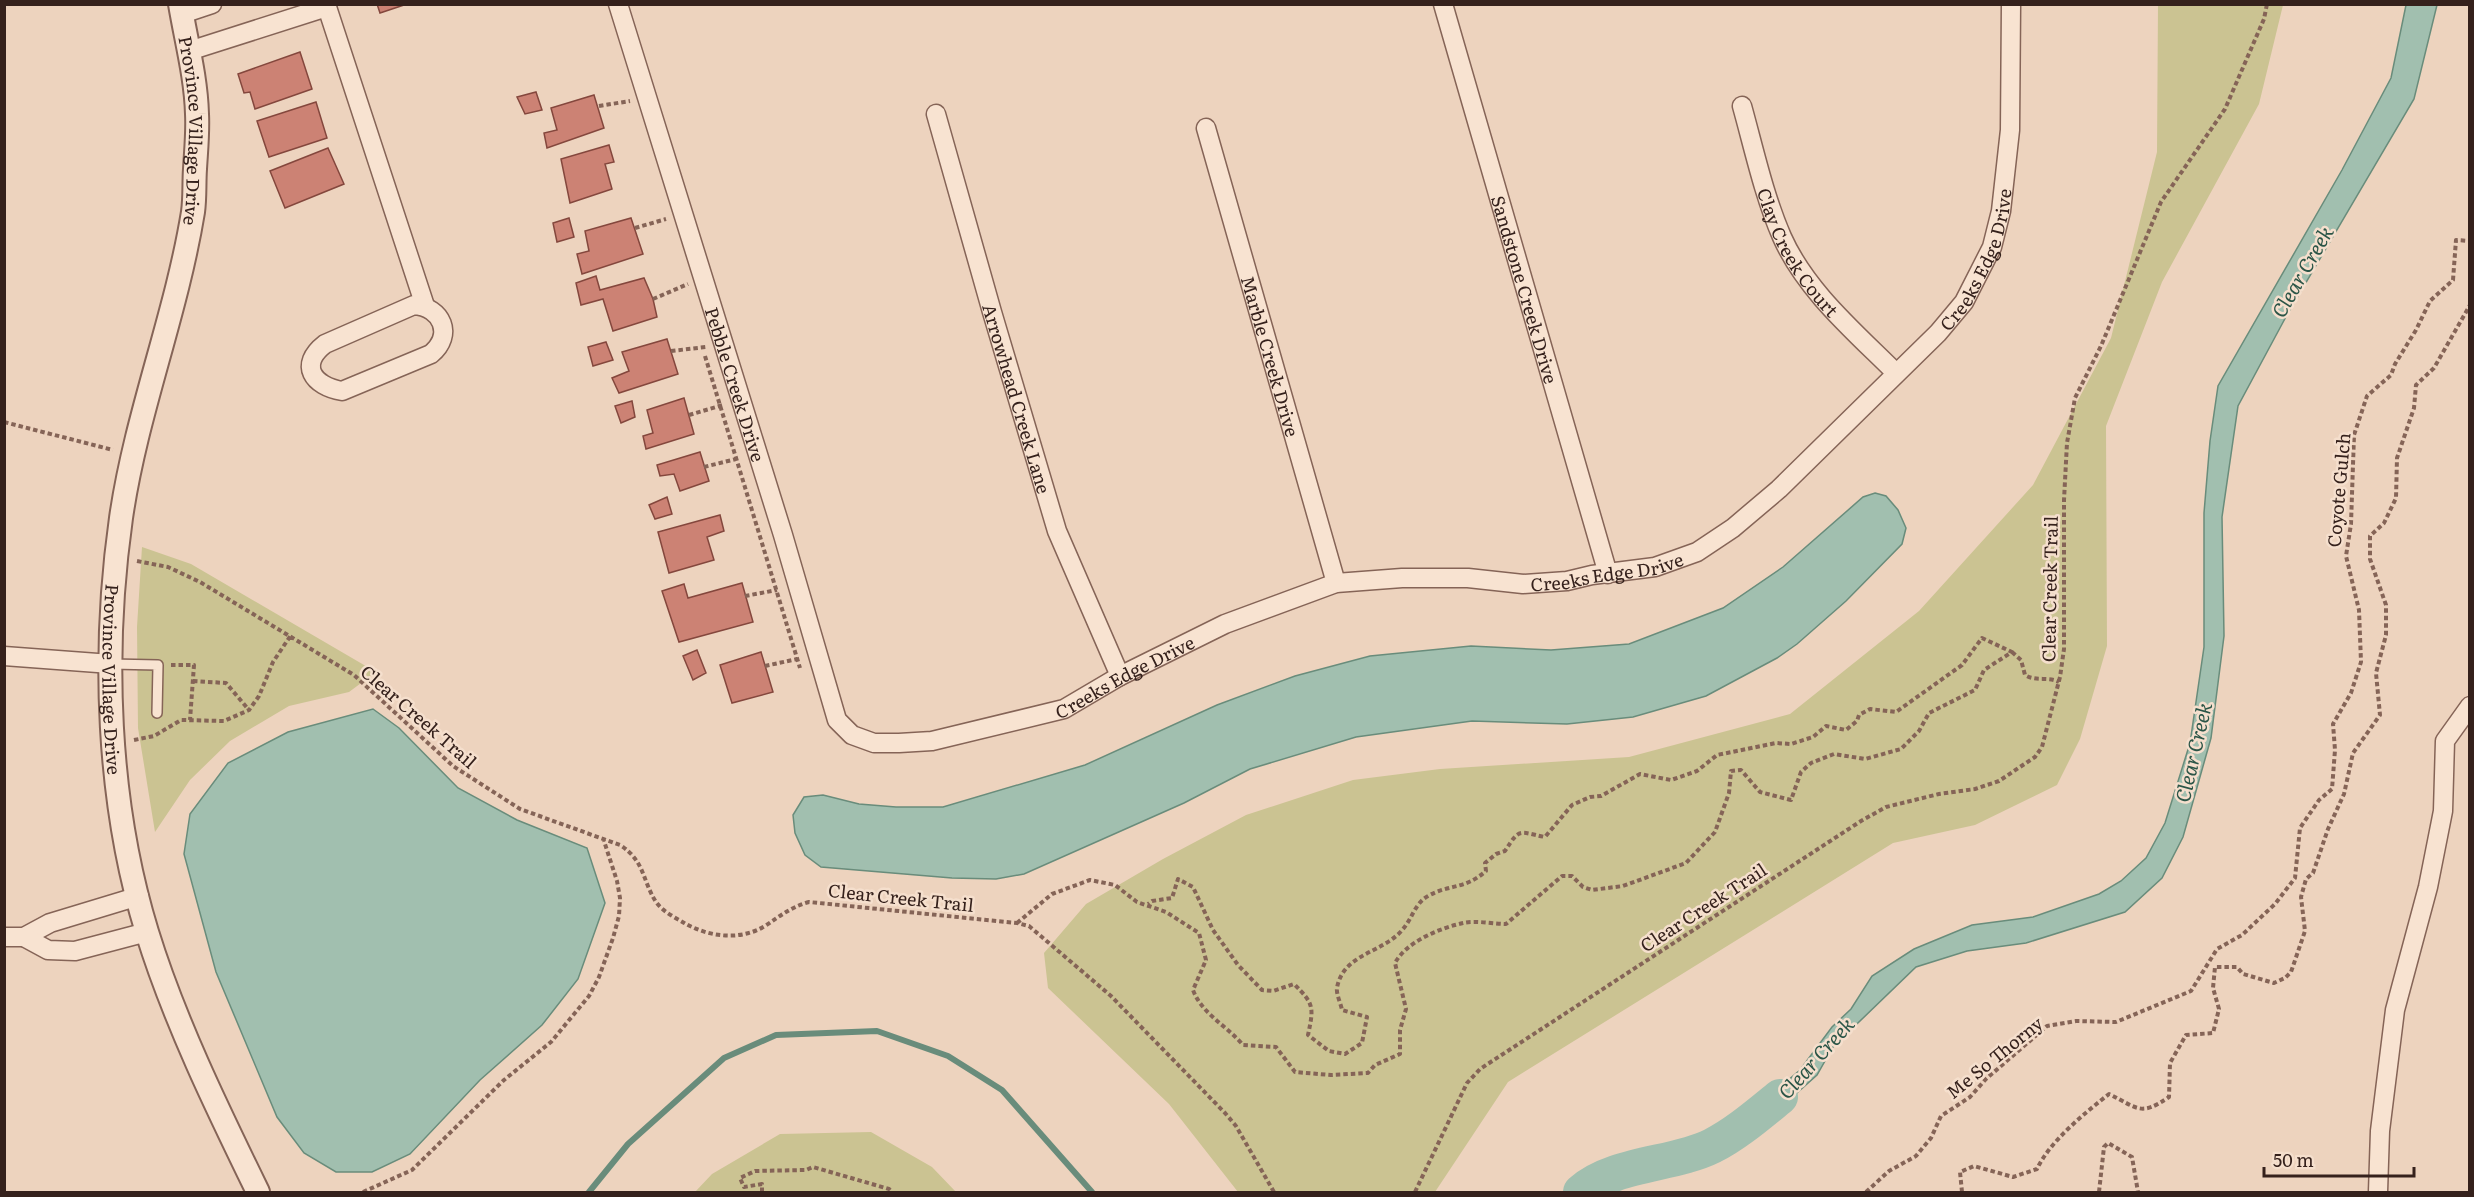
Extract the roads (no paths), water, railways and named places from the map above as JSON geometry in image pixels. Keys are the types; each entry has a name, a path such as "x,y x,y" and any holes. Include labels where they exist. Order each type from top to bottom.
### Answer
{"street":[{"path":"181,9 212,4"},
{"name":"Pebble Creek Drive","path":"618,4 837,720 852,735 874,743"},
{"name":"Sandstone Creek Drive","path":"1443,4 1608,574"},
{"name":"Creeks Edge Drive","path":"874,743 932,741 1065,709 1120,676 1225,624 1336,583 1424,578 1468,578 1523,584 1567,581 1655,567 1697,552 1733,528 1779,489 1938,333 1964,302 1992,247 2001,211 2010,130 2011,4"},
{"path":"189,51 326,6 425,306 433,311 442,324 444,335 440,346 431,354 342,391 327,389 318,383 313,374 311,362 314,353 324,344 414,305 425,306"},
{"name":"Province Village Drive","path":"181,9 197,113 193,211 164,339 131,467 121,518 112,612 112,743 125,840 147,932 180,1019 226,1127 258,1192"},
{"name":"Clay Creek Court","path":"1742,106 1783,238 1805,276 1838,316 1896,373"},
{"name":"Arrowhead Creek Lane","path":"936,114 1057,531 1120,676"},
{"name":"Marble Creek Drive","path":"1206,128 1336,583"},
{"path":"4,656 111,664"},
{"path":"2378,1192 2380,1131 2395,1010 2428,887 2444,811 2445,741 2469,706"},
{"path":"4,937 24,937 50,923 139,896"},
{"path":"24,937 48,950 75,951 147,932"}],"lane":[{"path":"111,664 158,665 157,713"}],"water":[{"path":"2406,5 2437,5 2414,99 2288,313 2238,406 2222,517 2224,636 2211,738 2183,837 2162,878 2125,912 2026,943 1967,951 1916,967 1833,1047 1817,1075 1779,1109 1746,1133 1739,1122 1800,1070 1832,1027 1851,1009 1872,976 1914,949 1972,925 2033,917 2099,894 2121,881 2146,858 2165,823 2190,743 2204,647 2204,513 2210,441 2218,386 2342,170 2391,78"},
{"path":"1875,493 1886,496 1898,510 1906,528 1902,544 1846,601 1797,644 1777,658 1706,696 1633,717 1567,724 1472,721 1356,737 1250,769 1184,803 1024,874 996,879 952,878 821,867 805,855 795,833 793,815 804,797 823,795 859,804 896,807 943,807 1085,765 1217,705 1295,676 1370,656 1471,646 1551,650 1629,644 1723,608 1783,567 1863,497"},
{"path":"373,709 399,728 458,788 517,820 587,848 605,903 578,979 542,1025 480,1080 410,1154 372,1172 336,1172 304,1153 277,1117 216,972 184,854 190,814 228,763 288,732"}],"waterway":[{"path":"589,1192 628,1144 724,1058 776,1035 877,1031 948,1056 1002,1090 1092,1192"},
{"name":"Clear Creek","path":"1581,1192 1610,1175 1680,1157 1712,1146 1739,1130 1780,1097"}]}
